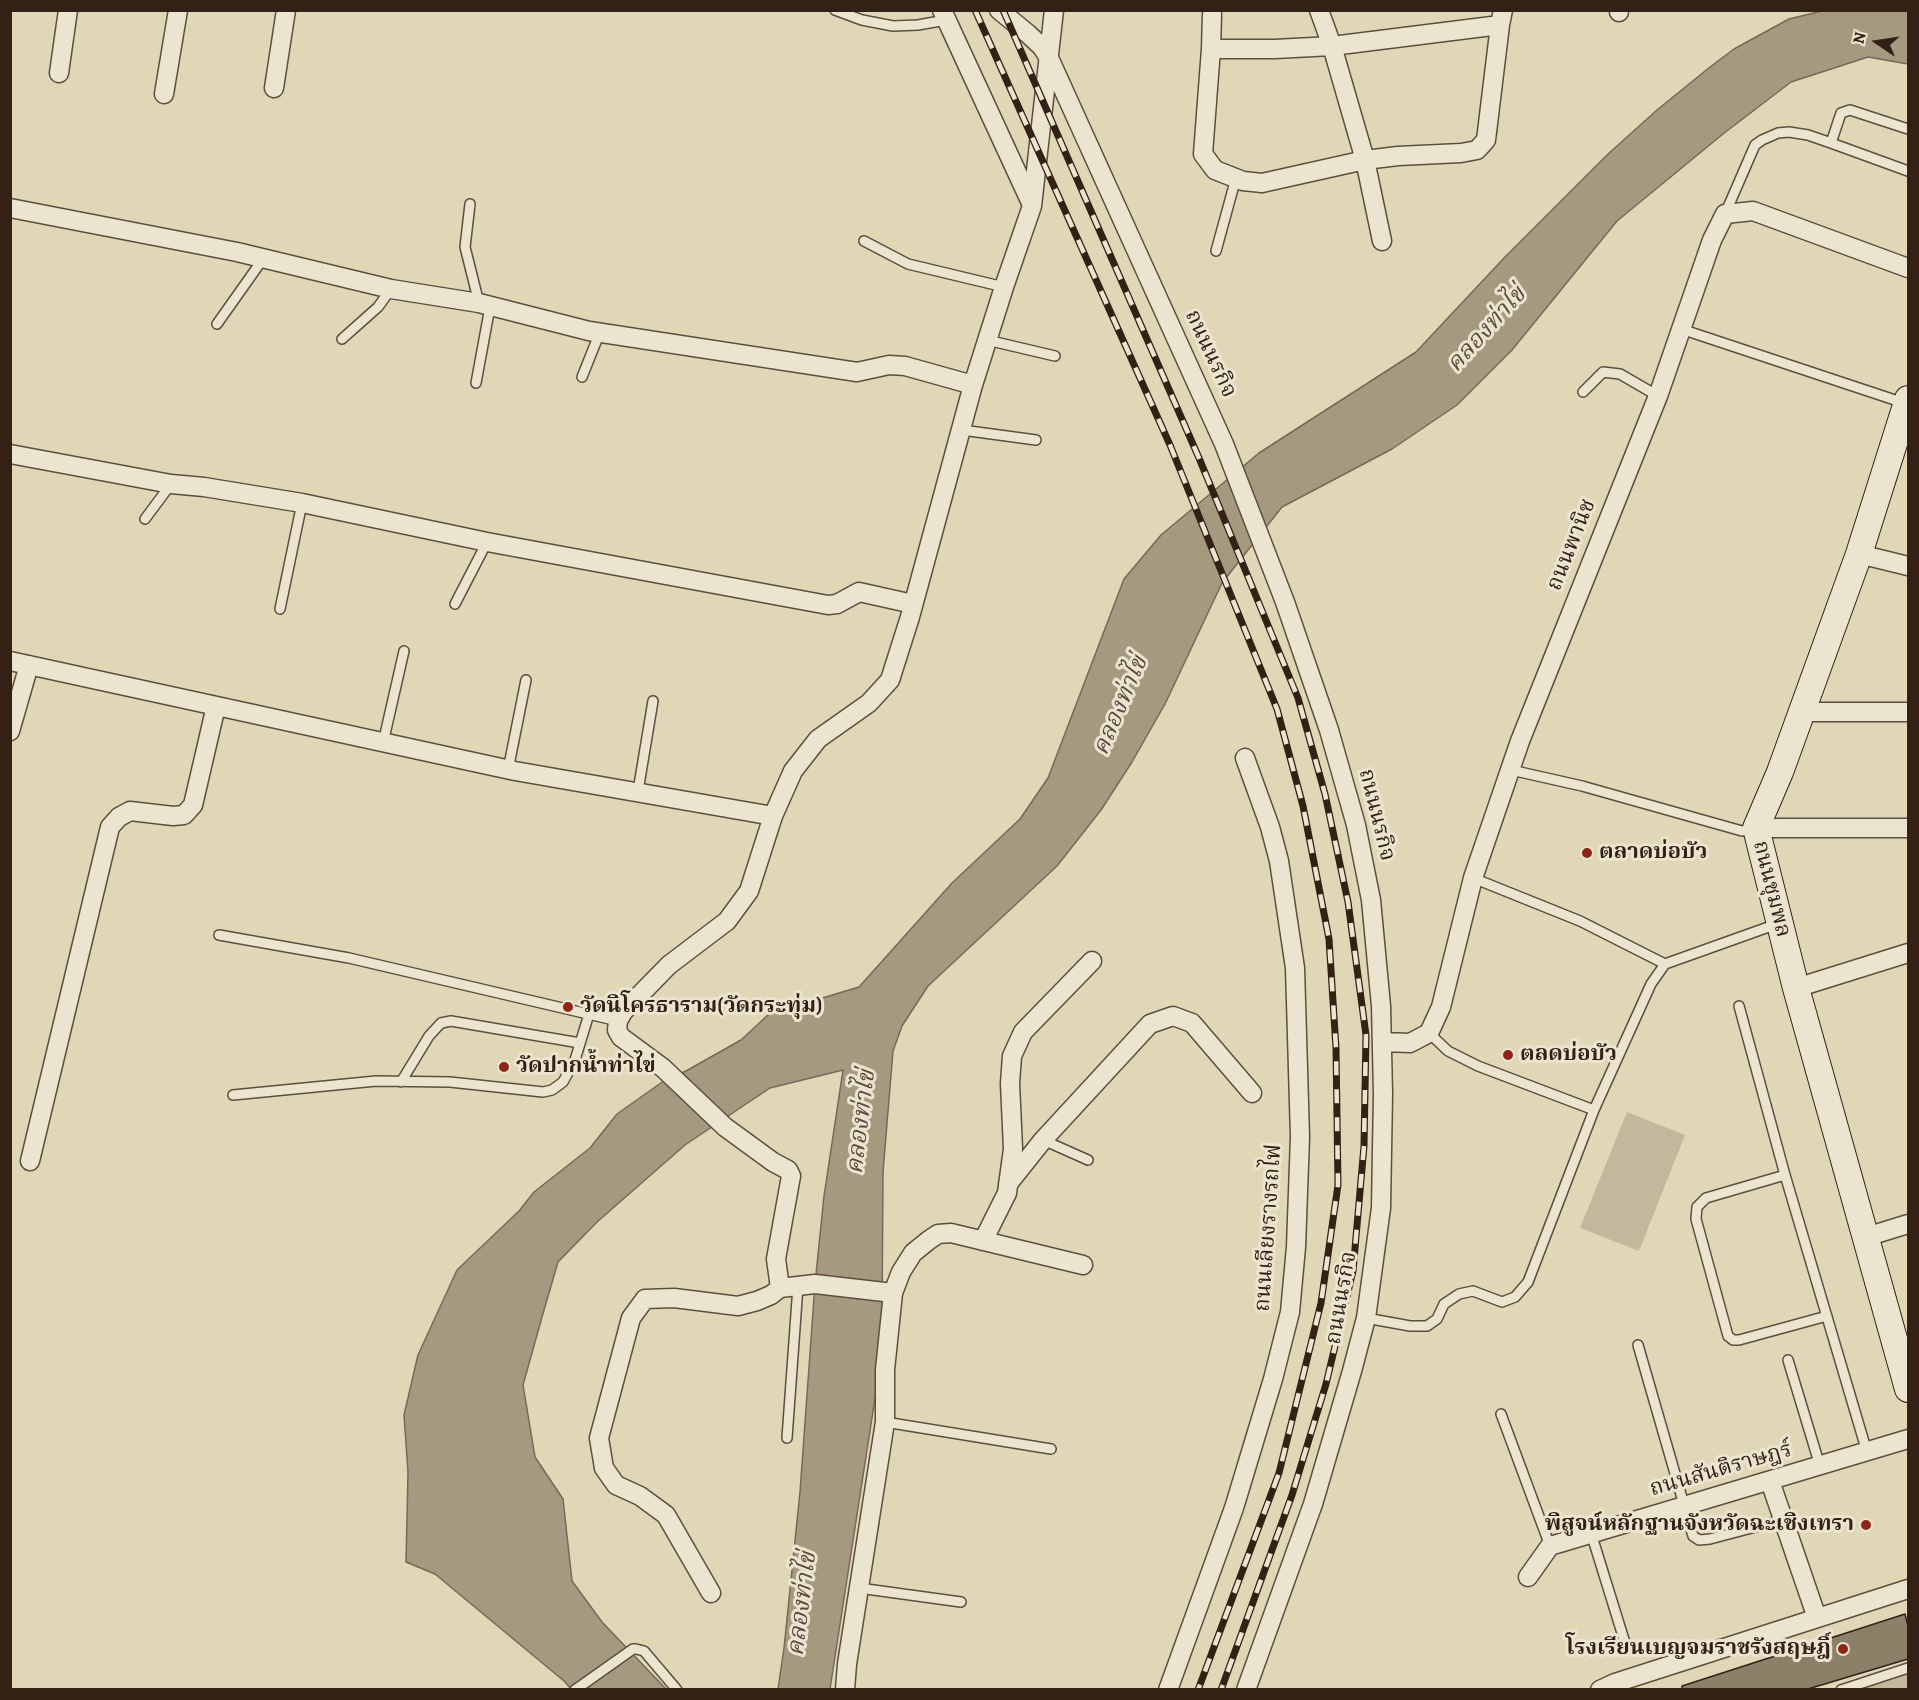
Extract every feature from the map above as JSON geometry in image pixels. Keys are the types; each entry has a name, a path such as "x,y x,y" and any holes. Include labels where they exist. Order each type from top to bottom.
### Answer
{"main road":[{"name":"ถนนชุมพล","path":"1908,402 1859,554 1780,772 1756,828 1796,988 1908,1389"}],"street":[{"path":"59,73 68,10"},
{"path":"164,94 178,10"},
{"path":"274,88 286,10"},
{"name":"ถนนนรกิจ","path":"999,10 1042,47 1050,60 1224,444 1285,602 1329,730 1356,825 1371,900 1381,1006 1382,1208 1366,1318 1313,1504 1246,1689"},
{"path":"1018,10 1027,33"},
{"path":"798,1286 776,1259 791,1176 788,1170 773,1162 725,1127 663,1068 621,1037 617,1030 618,1021 623,1012 669,965 727,921 749,891 773,816 793,771 818,739 869,703 890,680 973,385 1032,206 1054,10"},
{"path":"1318,10 1332,46 1365,160 1382,241"},
{"path":"1211,49 1332,46 1502,18 1486,140 1477,150 1365,160 1262,183 1236,178 1215,170 1203,154 1212,14"},
{"path":"944,15 1032,206"},
{"path":"10,208 237,252 391,289 485,305 600,332 857,372 889,365 905,366 973,385"},
{"path":"1725,214 1753,211 1908,268"},
{"name":"ถนนพานิช","path":"1428,1034 1441,1007 1473,878 1520,741 1658,396 1712,240 1725,214"},
{"path":"10,454 171,484 302,503 487,542 828,605 837,604 859,592 913,604"},
{"path":"1859,554 1908,566"},
{"path":"10,661 508,770 773,816"},
{"path":"10,731 29,665"},
{"path":"30,1161 110,827 119,817 130,811 173,816 184,815 193,806 216,706"},
{"path":"1801,712 1908,712"},
{"name":"ถนนเลียงรางรถไฟ","path":"1168,1689 1234,1508 1273,1379 1290,1312 1296,1247 1300,1137 1295,969 1279,861 1270,827 1245,758"},
{"path":"1756,828 1908,828"},
{"path":"1796,988 1908,953"},
{"path":"983,1241 1007,1193 1013,1149 1010,1083 1012,1056 1023,1032 1092,961"},
{"path":"1008,1184 1042,1140 1150,1024 1173,1016 1192,1023 1252,1093"},
{"path":"1382,1042 1410,1043 1428,1034"},
{"path":"1866,1237 1908,1224"},
{"path":"845,1689 885,1422 885,1370 893,1292 901,1272 913,1253 938,1234 951,1233 1083,1265"},
{"path":"711,1593 666,1515 640,1496 616,1485 604,1468 599,1438 631,1318 645,1299 674,1298 738,1305 757,1301 798,1286 893,1292"},
{"name":"ถนนสันติราษฎร์","path":"1550,1546 1908,1439"},
{"path":"1770,1481 1817,1618"},
{"path":"1528,1577 1550,1546"},
{"path":"1600,1689 1908,1589"}],"lane":[{"path":"835,10 862,20 893,26 918,26 944,15"},
{"path":"1831,143 1841,113 1850,110 1908,129"},
{"path":"1725,214 1755,145 1778,133 1808,135 1908,171"},
{"path":"1215,251 1236,178"},
{"path":"470,204 465,247 485,305 476,383"},
{"path":"864,241 908,264 1004,286"},
{"path":"217,324 263,259"},
{"path":"342,339 378,307 391,289"},
{"path":"1681,329 1908,402"},
{"path":"582,376 600,332"},
{"path":"987,340 1055,356"},
{"path":"1582,392 1603,372 1620,374 1658,396"},
{"path":"962,430 1036,440"},
{"path":"145,519 171,484"},
{"path":"280,609 302,503"},
{"path":"455,604 487,542"},
{"path":"383,743 404,651"},
{"path":"508,770 526,680"},
{"path":"638,791 653,701"},
{"path":"1511,770 1582,786 1742,831 1756,828"},
{"path":"1473,878 1580,921 1665,964"},
{"path":"1366,1318 1410,1326 1427,1326 1437,1319 1444,1304 1459,1293 1473,1291 1502,1302 1515,1297 1528,1282 1594,1110 1651,984 1665,964 1779,923"},
{"path":"219,935 350,958 618,1021"},
{"path":"1739,1006 1785,1175 1868,1452"},
{"path":"233,1095 376,1081 450,1082 543,1092 552,1090 563,1082 574,1060 589,1014"},
{"path":"401,1082 429,1036 441,1023 451,1021 580,1043"},
{"path":"1428,1034 1448,1051 1478,1066 1594,1110"},
{"path":"1042,1140 1088,1160"},
{"path":"1785,1175 1706,1198 1697,1207 1696,1219 1728,1336 1733,1340 1739,1340 1827,1316"},
{"path":"787,1438 798,1286"},
{"path":"1638,1345 1692,1536 1699,1540 1782,1520"},
{"path":"1788,1360 1820,1466"},
{"path":"1501,1414 1550,1546"},
{"path":"885,1422 1051,1449"},
{"path":"1591,1533 1626,1646"},
{"path":"859,1588 961,1602"},
{"path":"575,1689 636,1648 644,1651 677,1689"},
{"path":"1841,1689 1908,1668"}],"shaded area":[{"path":"1627,1112 1685,1135 1639,1251 1580,1228"},
{"path":"1908,1668 1908,1689 1841,1689"}],"water":[{"name":"คลองท่าไข่","path":"1822,11 1908,11 1908,64 1868,57 1791,82 1723,134 1617,221 1512,350 1457,405 1392,449 1282,507 1222,583 1165,704 1101,810 1057,866 928,986 902,1026 893,1051 883,1172 882,1317 876,1392 830,1689 778,1689 800,1492 815,1284 824,1196 843,1070 770,1088 685,1145 597,1222 558,1262 542,1317 523,1385 535,1457 563,1499 572,1581 602,1622 666,1689 571,1689 435,1574 406,1562 408,1472 404,1415 418,1355 457,1270 519,1211 534,1192 590,1148 617,1114 665,1080 686,1071 741,1040 769,1014 859,987 952,883 1020,819 1048,778 1124,579 1161,535 1259,453 1416,352 1504,258 1607,155 1710,67 1734,49 1789,19"}],"building":[{"name":"โรงเรียนเบญจมราชรังสฤษฎิ์","path":"1905,1614 1908,1626 1908,1659 1808,1689 1682,1689 1682,1686"}],"railway":[{"path":"975,10 1170,445 1277,709 1303,806 1329,939 1336,1048 1338,1185 1321,1303 1279,1473 1198,1690"},
{"path":"1003,10 1199,458 1298,698 1325,794 1348,902 1366,1035 1364,1146 1353,1271 1326,1384 1292,1495 1221,1690"}],"place":[{"name":"ตลาดบ่อบัว","path":"1587,853"},
{"name":"วัดนิโครธาราม(วัดกระทุ่ม)","path":"568,1007"},
{"name":"ตลดบ่อบัว","path":"1508,1055"},
{"name":"วัดปากน้ำท่าไข่","path":"504,1067"},
{"name":"พิสูจน์หลักฐานจังหวัดฉะเชิงเทรา","path":"1866,1525"},
{"name":"โรงเรียนเบญจมราชรังสฤษฎิ์","path":"1843,1649"}]}
